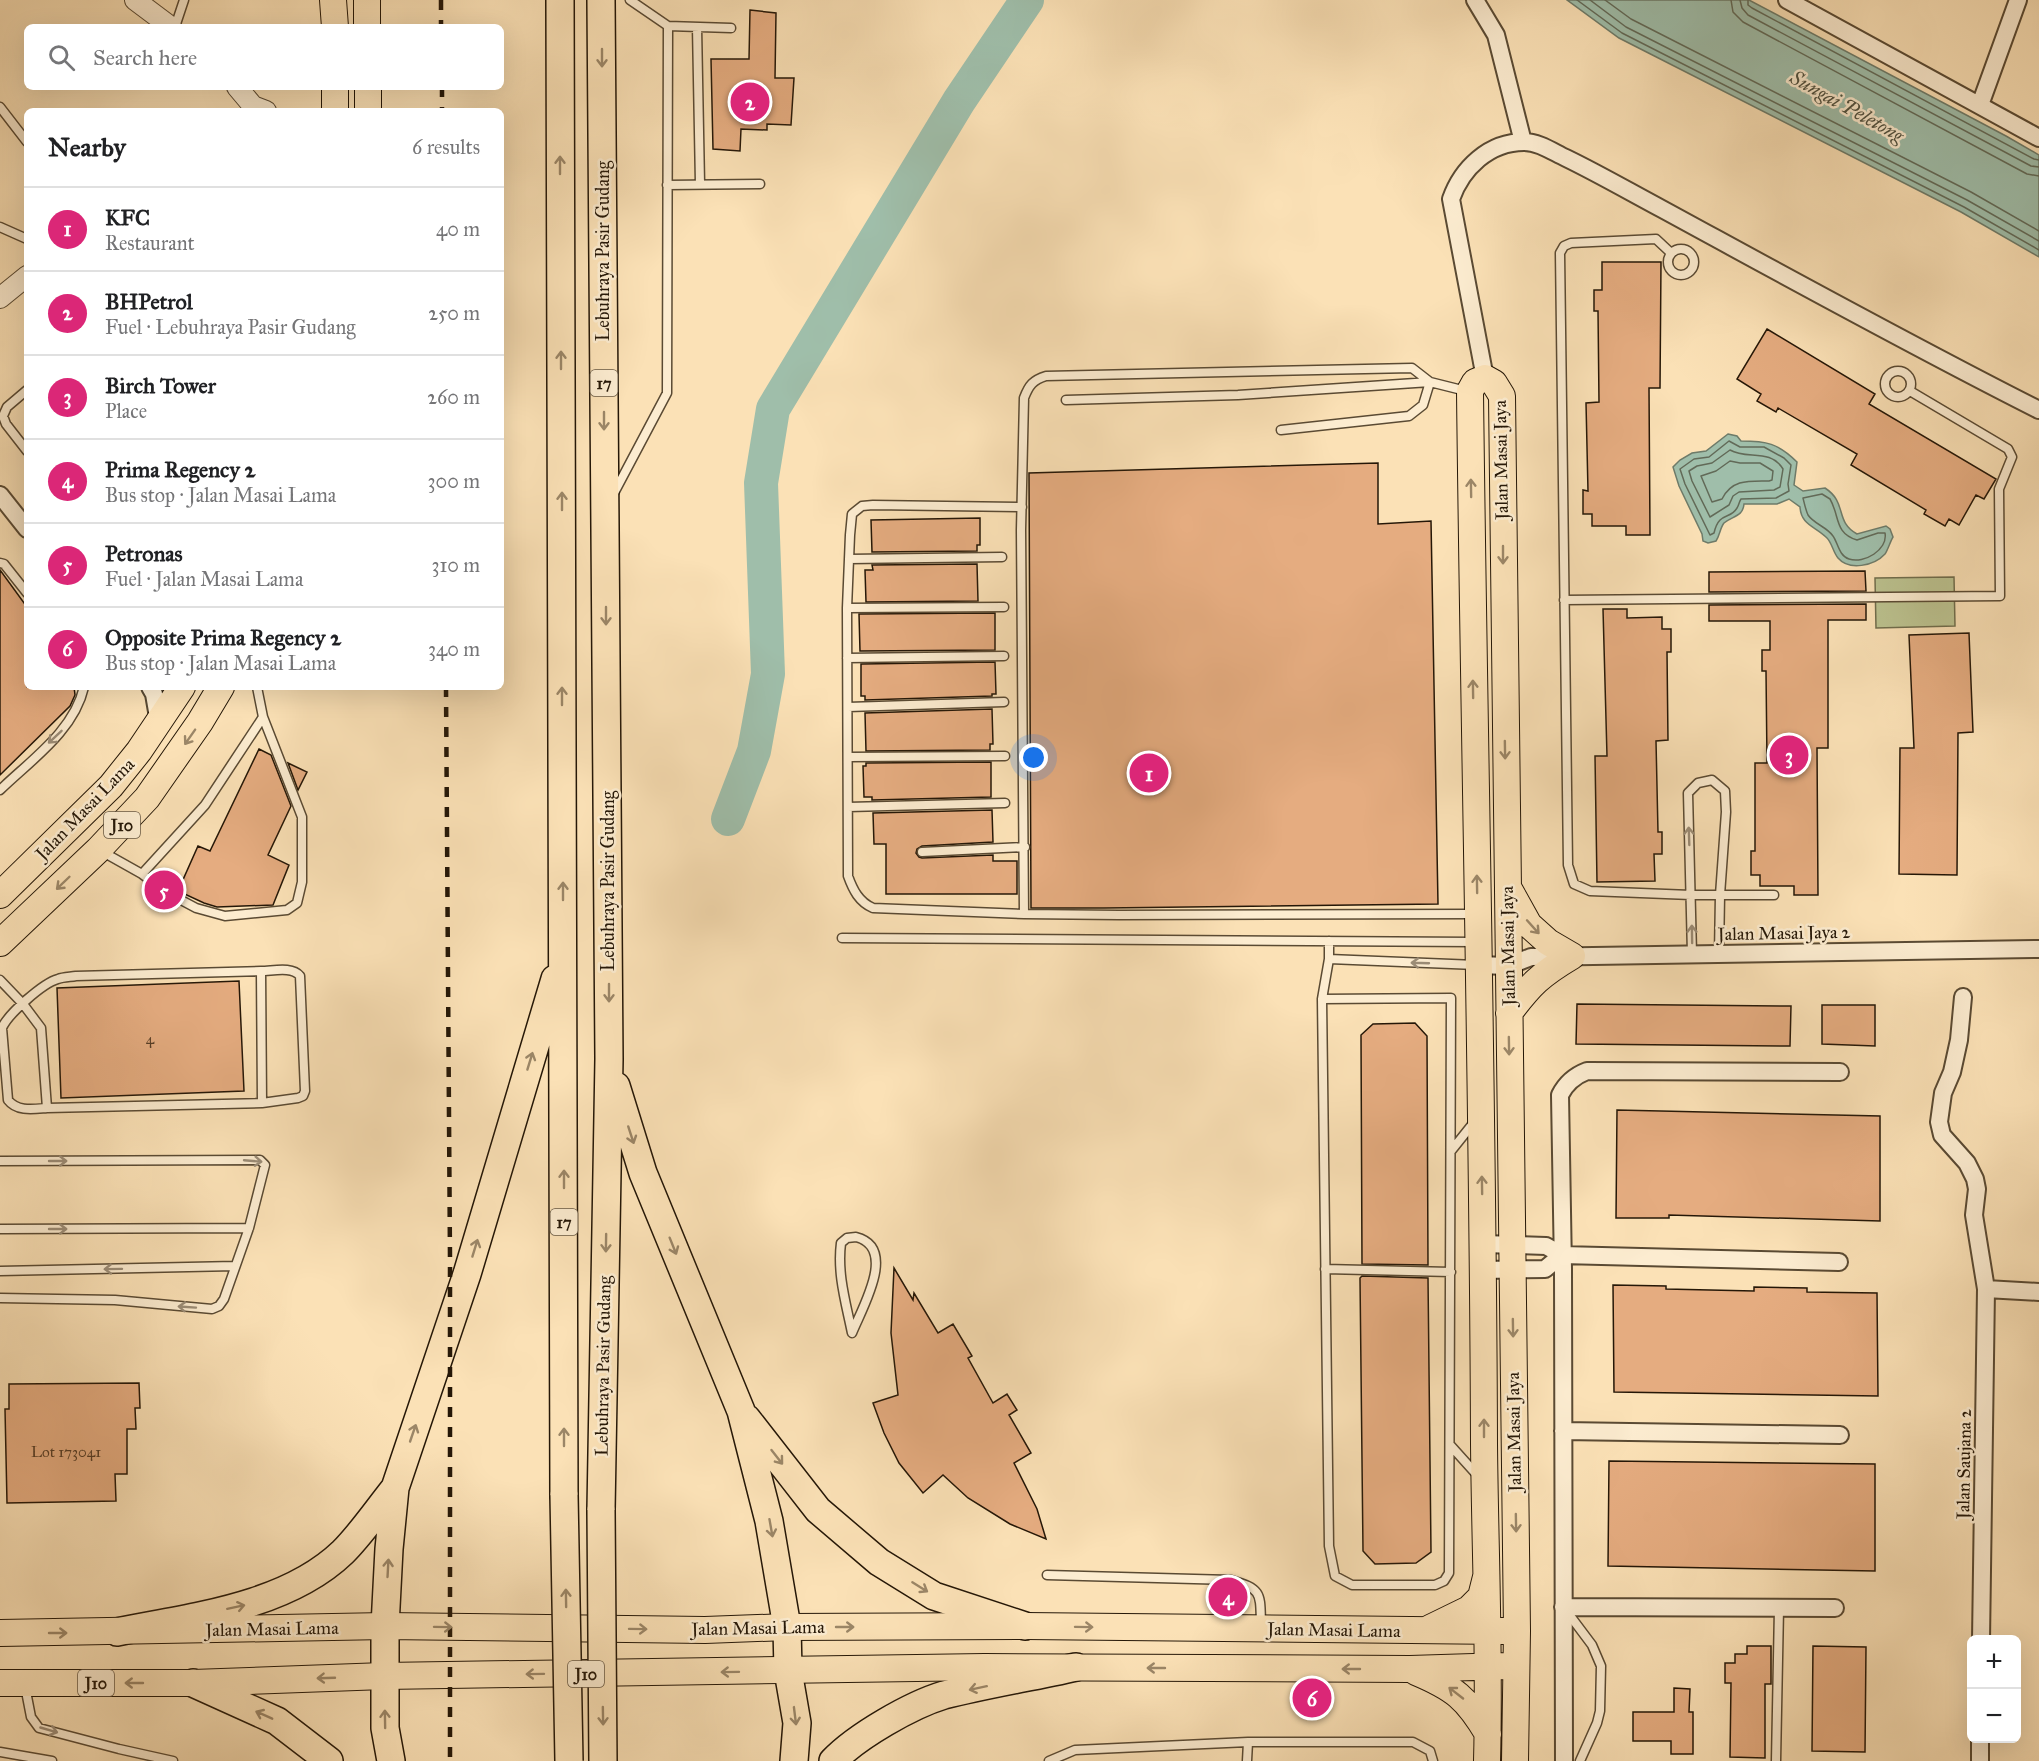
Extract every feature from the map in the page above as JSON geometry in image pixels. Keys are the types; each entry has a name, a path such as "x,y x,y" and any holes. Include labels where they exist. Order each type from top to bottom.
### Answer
{"highway":[{"name":"Lebuhraya Pasir Gudang","path":"560,0 564,1495 569,1761"},
{"name":"Lebuhraya Pasir Gudang","path":"601,0 609,1059 601,1510 603,1761"},
{"path":"391,1761 385,1728 384,1676 389,1550 395,1488 467,1274 564,949"},
{"path":"609,1059 644,1173 741,1411 769,1521 787,1627 788,1671 796,1723 794,1761"},
{"path":"741,1411 818,1509 879,1562 934,1596 1025,1626"},
{"path":"117,1632 247,1605 297,1584 320,1571 343,1552 395,1488"},
{"path":"833,1761 862,1736 900,1714 942,1696 1076,1667"},
{"path":"193,1683 278,1721 329,1761"}],"main road":[{"path":"333,0 335,24"},
{"path":"367,0 367,24"},
{"path":"335,90 335,108"},
{"path":"368,90 368,108"},
{"name":"Jalan Masai Jaya","path":"1487,1761 1488,1632 1477,914 1477,385 1494,383 1502,396 1507,886 1516,955 1509,1013 1517,1631 1515,1761"},
{"name":"Jalan Masai Lama","path":"0,895 111,786 139,751 180,690"},
{"name":"Jalan Masai Lama","path":"0,943 98,850 147,798 200,722 219,690"},
{"path":"1507,886 1529,925 1548,942 1572,956 1545,972 1529,987 1509,1013"},
{"path":"1424,1630 1469,1609 1481,1597 1487,1571"},
{"name":"Jalan Masai Lama","path":"0,1633 385,1626 705,1630 787,1627 1025,1626 1517,1631"},
{"path":"788,1671 986,1667 1410,1669 1515,1666"},
{"path":"1410,1669 1444,1684 1461,1696 1476,1713 1488,1735"},
{"name":"J10","path":"12,1683 193,1683 384,1676 788,1671"}],"street":[{"path":"135,0 167,24"},
{"path":"1475,0 1496,35 1522,142"},
{"path":"1787,0 2039,138"},
{"path":"1980,105 2018,0"},
{"path":"240,90 255,108"},
{"path":"1477,385 1451,200 1456,186 1473,162 1497,147 1522,142 1536,143 1585,167 1775,271 2039,410"},
{"path":"0,298 24,278"},
{"path":"0,495 24,525"},
{"path":"152,690 159,723"},
{"name":"Jalan Masai Jaya 2","path":"1478,954 1572,956 2039,949"},
{"name":"Jalan Masai Jaya 2","path":"1478,954 1516,955"},
{"name":"Jalan Saujana 2","path":"1963,997 1959,1040 1952,1072 1943,1093 1940,1130 1967,1163 1975,1179 1977,1189 1974,1215 1986,1289 1981,1635"},
{"path":"1564,1761 1560,1095 1564,1087 1578,1075 1587,1071 1840,1072"},
{"path":"1483,1244 1545,1269 1562,1255"},
{"path":"1483,1270 1546,1246 1562,1255 1839,1262"},
{"path":"1986,1289 2039,1292"},
{"path":"1563,1431 1840,1435"},
{"path":"1563,1607 1835,1608"},
{"path":"1980,1743 1980,1761"}],"lane":[{"path":"177,24 184,0"},
{"path":"630,0 668,26 731,28"},
{"path":"605,511 666,393 668,26"},
{"path":"697,27 700,184"},
{"path":"0,107 24,138"},
{"path":"667,185 760,183"},
{"path":"0,227 24,238"},
{"path":"1671,253 1656,239 1571,243 1564,246 1560,253 1568,865 1574,884 1590,891 1720,896 1774,895"},
{"path":"1024,914 1024,802 1014,756 1012,607 1021,557 1024,398 1033,381 1046,376 1412,368 1430,382"},
{"path":"1066,400 1238,396 1430,382 1477,385"},
{"path":"1281,430 1409,416 1423,405 1430,382"},
{"path":"1564,600 2000,596 1999,489 2012,457 2008,449 1910,391"},
{"path":"24,393 7,407 3,416 6,424 24,447"},
{"path":"1022,507 900,504 862,506 852,514 847,608 848,876 864,904 873,908 1024,914 1477,914"},
{"path":"849,560 1021,557"},
{"path":"0,562 24,589"},
{"path":"847,608 1012,607"},
{"path":"847,658 1012,655"},
{"path":"0,790 64,729 75,712 83,690"},
{"path":"98,850 196,908 225,916 287,910 297,903 302,882 302,817 263,717 258,690"},
{"path":"848,707 1013,702"},
{"path":"142,874 204,805 263,717"},
{"path":"848,757 1014,756"},
{"path":"1692,954 1688,793 1698,783 1712,780 1725,791 1726,812 1720,896 1719,954"},
{"path":"848,807 1024,802"},
{"path":"922,852 1025,847"},
{"path":"842,938 1306,943 1329,941 1478,954"},
{"path":"1322,999 1451,998 1449,1573 1444,1581 1435,1585 1352,1586 1335,1576 1329,1546 1322,999 1329,959 1329,941"},
{"path":"1329,959 1478,954"},
{"path":"292,970 300,976 305,1091 303,1096 298,1098 262,1103 33,1110 16,1107 11,1104 7,1094 2,1028 23,1004 48,983 76,976 292,970"},
{"path":"261,971 262,1103"},
{"path":"0,980 23,1004 39,1024 42,1032 47,1108"},
{"path":"1451,1151 1481,1114"},
{"path":"0,1161 260,1160 265,1165 249,1228 224,1299 219,1306 212,1309 115,1300 0,1298"},
{"path":"0,1229 249,1228"},
{"path":"856,1237 866,1240 875,1250 877,1262 874,1280 852,1334 840,1280 839,1256 841,1243 847,1238 856,1237"},
{"path":"0,1271 234,1266"},
{"path":"1325,1269 1451,1272"},
{"path":"1450,1446 1484,1482"},
{"path":"1047,1575 1231,1580 1251,1586 1260,1598 1261,1629"},
{"path":"1563,1607 1592,1645 1601,1666 1598,1723 1580,1761"},
{"path":"1776,1761 1779,1608"},
{"path":"12,1683 39,1728 173,1761"},
{"path":"1247,1761 1248,1742"},
{"path":"1049,1761 1074,1750 1248,1742 1413,1742 1430,1751 1433,1761"},
{"path":"0,1752 52,1761"}],"green space":[{"path":"1954,577 1955,626 1876,628 1875,578"}],"water":[{"name":"Sungai Peletong","path":"1567,0 1749,0 2006,136 2039,155 2039,257 1961,212 1619,38"},
{"path":"1728,434 1737,436 1741,441 1771,444 1784,451 1797,462 1794,485 1803,491 1825,488 1836,500 1850,529 1857,534 1886,526 1890,529 1893,537 1885,554 1875,562 1848,565 1836,556 1827,538 1806,522 1800,507 1789,499 1777,504 1744,504 1739,514 1724,523 1716,541 1708,543 1703,541 1673,467 1692,453 1706,451"}],"building":[{"path":"750,10 776,13 775,78 794,78 791,125 767,124 767,130 741,129 740,151 713,149 711,59 749,59"},
{"path":"1602,262 1661,262 1660,388 1649,388 1650,535 1626,535 1626,526 1592,526 1592,514 1583,514 1583,490 1588,491 1586,403 1599,402 1598,311 1594,311 1594,290 1602,290"},
{"path":"1767,329 1875,394 1869,404 1996,479 1984,499 1976,495 1959,525 1949,519 1945,526 1924,514 1926,510 1851,465 1857,454 1778,408 1776,412 1757,401 1761,394 1737,379"},
{"path":"1378,463 1378,524 1431,521 1438,904 1031,908 1029,473"},
{"path":"980,518 980,545 977,545 977,551 872,552 871,520"},
{"path":"977,564 978,601 866,602 865,570 873,570 872,565"},
{"path":"0,570 24,603 24,690 74,690 75,695 70,706 0,775"},
{"path":"1865,571 1866,591 1709,592 1709,572"},
{"path":"1866,604 1866,620 1828,620 1828,748 1817,748 1818,895 1794,895 1794,886 1760,886 1760,875 1751,875 1751,851 1755,851 1755,763 1767,763 1766,671 1762,671 1762,650 1770,650 1770,621 1709,621 1709,605"},
{"path":"1603,609 1627,609 1627,618 1662,617 1662,629 1671,629 1671,652 1667,652 1668,740 1656,741 1658,832 1662,832 1662,854 1654,854 1655,881 1597,882 1595,756 1607,756"},
{"path":"995,613 995,650 860,651 859,614"},
{"path":"1969,633 1973,732 1958,733 1957,875 1899,874 1900,748 1914,748 1909,635"},
{"path":"995,662 996,694 992,696 865,700 865,696 861,696 861,664"},
{"path":"992,709 993,744 990,744 990,750 866,751 865,713"},
{"path":"259,749 271,755 291,806 268,855 289,865 273,905 217,907 204,903 178,891 198,846 210,851"},
{"path":"991,762 991,797 872,800 872,797 864,797 863,766 866,766 866,763"},
{"path":"288,763 307,772 298,790"},
{"path":"992,810 993,842 922,846 917,849 916,853 922,858 993,855 993,861 1017,861 1017,894 886,894 886,844 874,844 873,813"},
{"path":"239,981 244,1091 61,1098 57,988"},
{"path":"1577,1004 1791,1006 1790,1046 1576,1044"},
{"path":"1822,1005 1875,1005 1875,1046 1822,1044"},
{"path":"1415,1023 1427,1036 1428,1265 1362,1264 1361,1035 1373,1024"},
{"path":"1617,1110 1880,1116 1880,1221 1669,1215 1669,1218 1616,1218"},
{"path":"894,1268 913,1300 914,1293 938,1333 953,1324 972,1356 968,1358 993,1403 1007,1394 1017,1410 1009,1415 1031,1453 1014,1463 1037,1509 1046,1539 1010,1524 968,1498 943,1475 923,1493 899,1463 884,1433 873,1403 898,1395 891,1333"},
{"path":"1362,1276 1428,1278 1431,1552 1416,1563 1375,1564 1363,1551 1360,1278"},
{"path":"1613,1285 1754,1291 1754,1287 1807,1288 1807,1292 1877,1293 1878,1396 1614,1392"},
{"path":"139,1383 140,1408 135,1408 136,1429 127,1429 127,1474 115,1474 116,1501 7,1503 5,1409 9,1409 9,1384"},
{"path":"1609,1461 1875,1464 1875,1571 1608,1566"},
{"path":"1747,1646 1771,1646 1771,1684 1765,1684 1765,1758 1730,1757 1731,1683 1725,1683 1725,1663 1735,1663 1735,1654 1747,1654"},
{"path":"1813,1646 1866,1647 1865,1752 1812,1751"},
{"path":"1674,1688 1690,1689 1689,1712 1693,1712 1693,1754 1671,1754 1671,1741 1633,1741 1633,1712 1674,1712"}],"waterway":[{"path":"728,819 754,751 768,674 761,483 773,409 959,101 1027,0"}],"railway":[{"path":"441,0 441,24"},
{"path":"442,90 442,108"},
{"path":"446,690 450,1259 450,1761"}],"place":[{"name":"BHPetrol","path":"750,102"},
{"name":"Birch Tower","path":"1789,755"},
{"name":"KFC","path":"1149,773"},
{"name":"Petronas","path":"164,890"},
{"name":"Prima Regency 2","path":"1228,1597"},
{"name":"Opposite Prima Regency 2","path":"1312,1698"}]}
